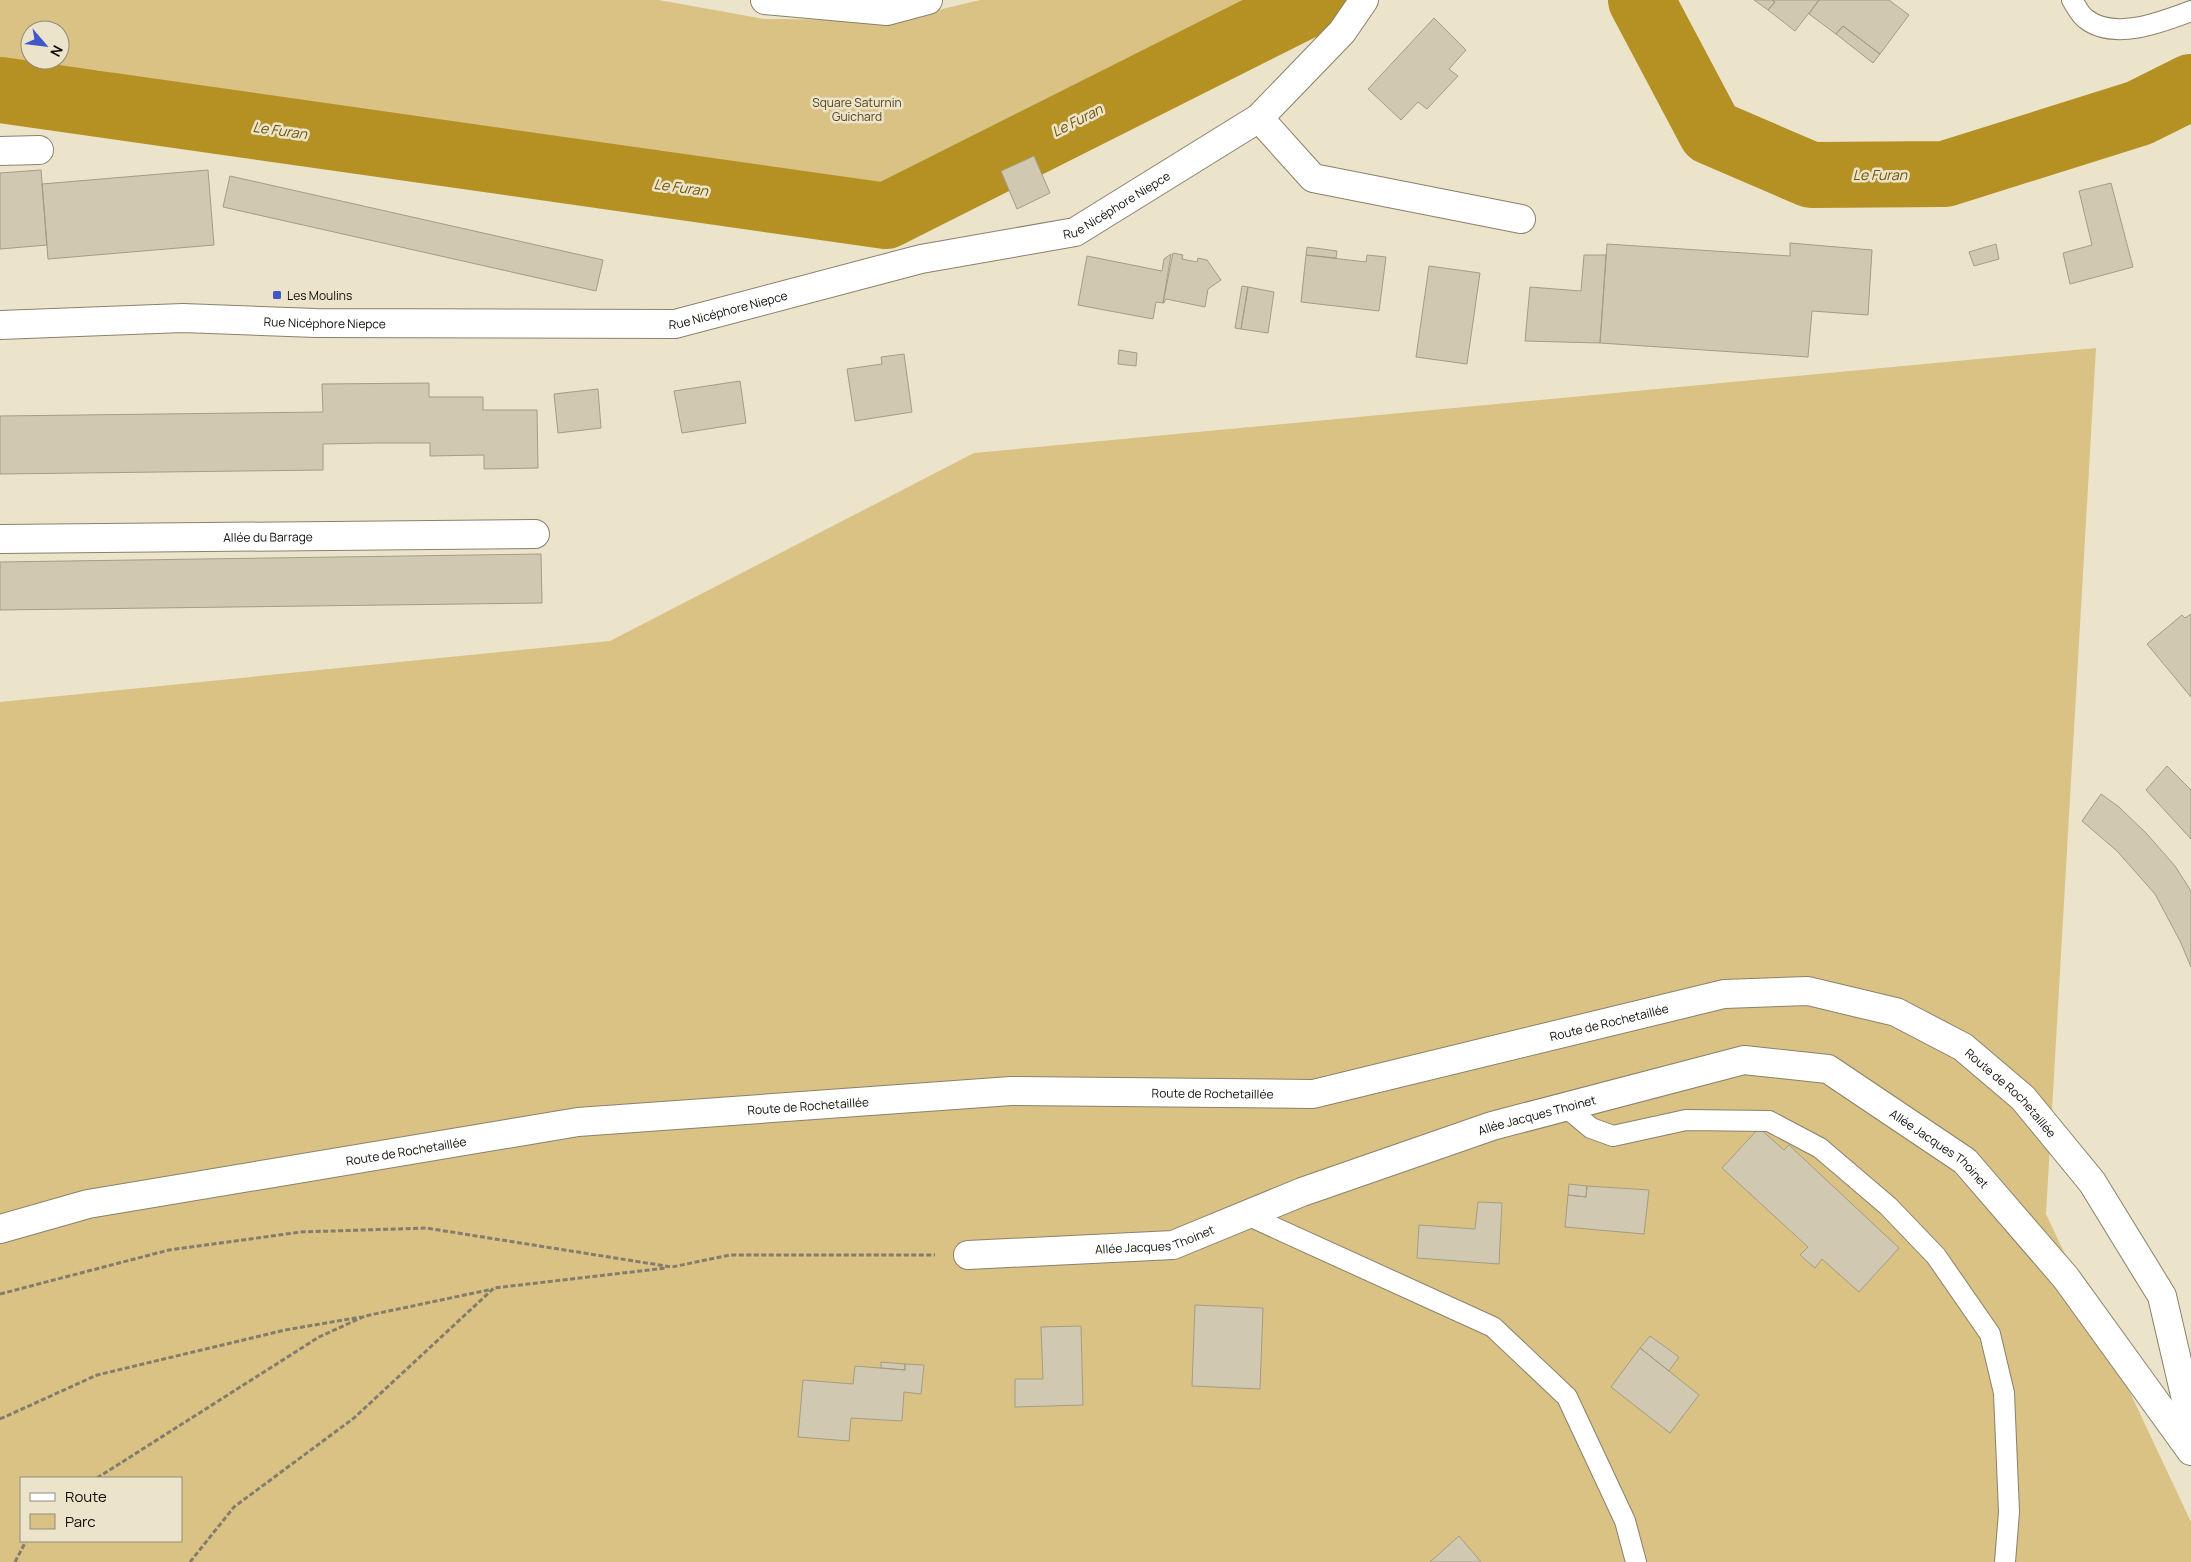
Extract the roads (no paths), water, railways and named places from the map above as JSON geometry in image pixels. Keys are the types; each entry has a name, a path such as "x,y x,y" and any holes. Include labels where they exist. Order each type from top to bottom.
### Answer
{"street":[{"path":"766,0 887,11 928,0"},
{"name":"Rue Nicéphore Niepce","path":"0,325 182,318 316,323 675,324 921,259 1075,232 1259,118 1342,32 1364,0"},
{"path":"1259,118 1313,178 1521,219"},
{"path":"0,150 39,150"},
{"name":"Allée du Barrage","path":"0,539 534,534"},
{"name":"Route de Rochetaillée","path":"0,1229 88,1204 578,1122 1011,1091 1313,1094 1724,994 1808,991 1896,1012 1963,1047 2023,1098 2092,1182 2162,1296 2191,1421"},
{"name":"Allée Jacques Thoinet","path":"968,1255 1173,1245 1302,1192 1492,1126 1744,1060 1828,1069 1965,1161 2066,1278 2191,1451"}],"lane":[{"path":"2072,0 2085,19 2104,27 2129,29 2159,22 2191,11"},
{"path":"1566,1107 1591,1128 1613,1136 1686,1120 1769,1121 1820,1148 1888,1206 1936,1256 1990,1334 2004,1393 2009,1512 2005,1562"},
{"path":"1247,1215 1493,1326 1567,1397 1625,1521 1636,1562"}],"waterway":[{"name":"Le Furan","path":"0,90 886,216 1316,0"},
{"name":"Le Furan","path":"1641,0 1711,132 1811,175 1945,174 2139,113 2191,87"}],"place":[{"name":"Les Moulins","path":"277,295"}],"park label":[{"name":"Square Saturnin Guichard","path":"857,109"}]}
